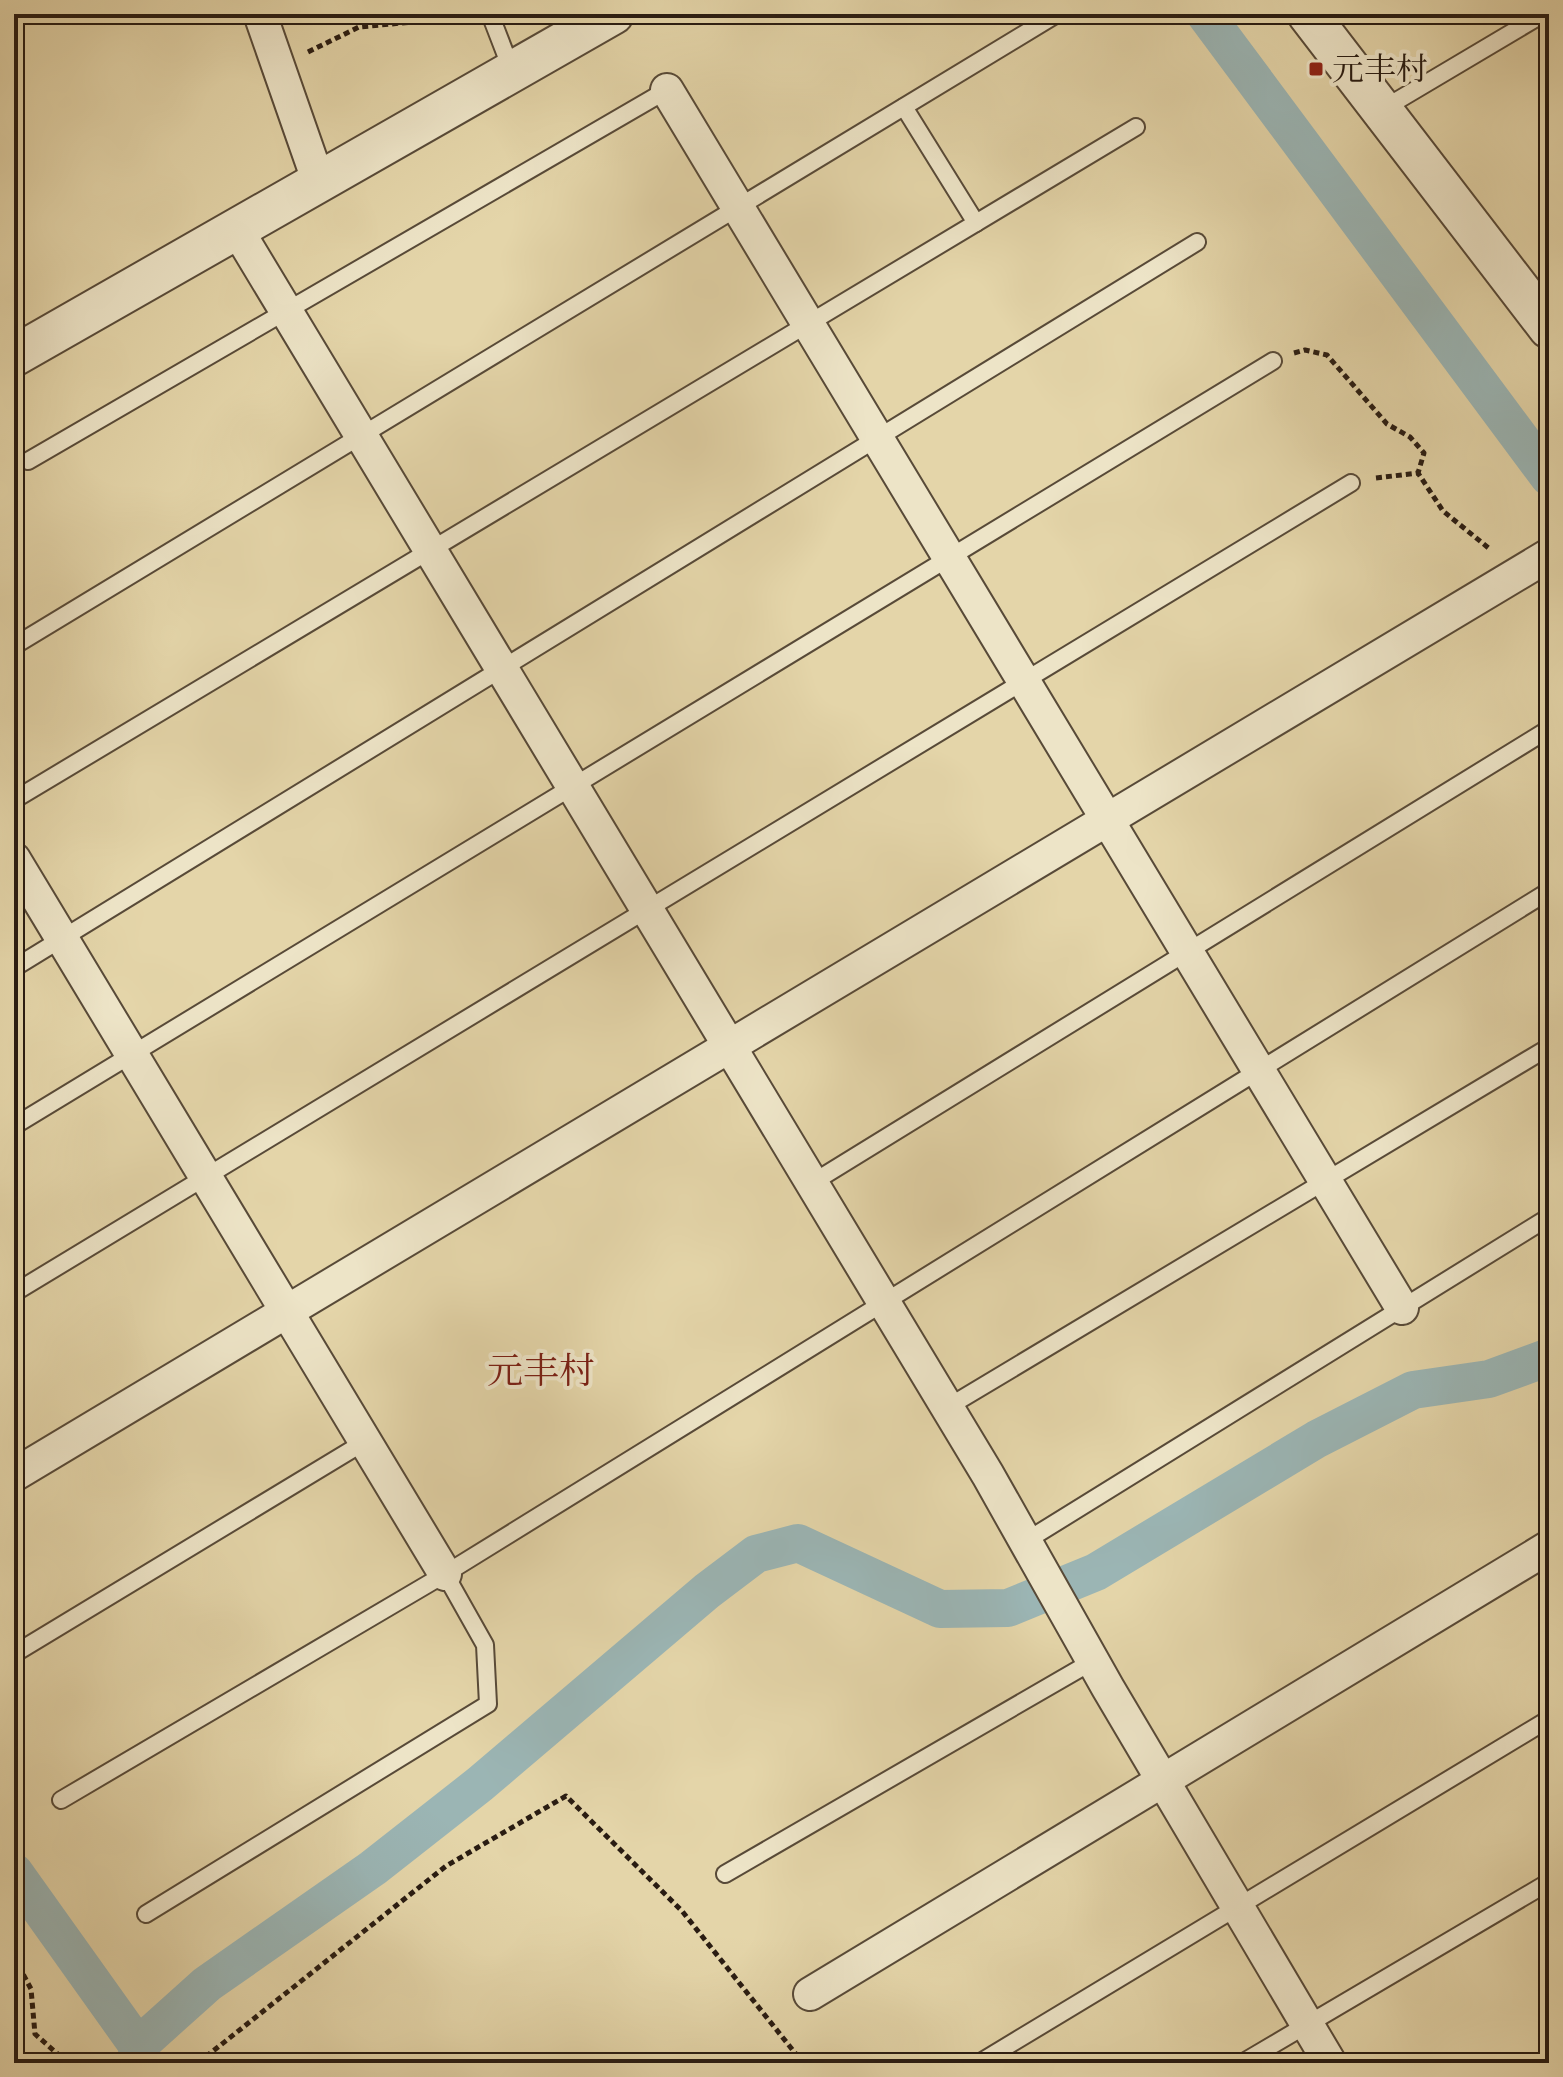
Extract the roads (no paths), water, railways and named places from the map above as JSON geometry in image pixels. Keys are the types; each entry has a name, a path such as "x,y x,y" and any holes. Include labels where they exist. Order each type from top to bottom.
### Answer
{"street":[{"path":"260,14 318,180"},
{"path":"14,356 613,14"},
{"path":"1308,14 1549,328"},
{"path":"667,90 1402,1308"},
{"path":"236,228 948,1407 1086,1649 1330,2063"},
{"path":"14,1475 1548,556"},
{"path":"14,859 445,1574"},
{"path":"810,1994 1549,1547"}],"lane":[{"path":"490,14 512,71"},
{"path":"14,646 1057,14"},
{"path":"1382,110 1543,14"},
{"path":"28,461 667,90"},
{"path":"904,107 976,223"},
{"path":"14,800 1136,127"},
{"path":"14,968 1197,242"},
{"path":"14,1126 1273,361"},
{"path":"14,1293 1351,483"},
{"path":"812,1183 1549,729"},
{"path":"61,1800 445,1574 1549,891"},
{"path":"948,1407 1549,1047"},
{"path":"1033,1554 1402,1308 1549,1217"},
{"path":"14,1654 366,1441"},
{"path":"146,1914 488,1704 485,1645 445,1574"},
{"path":"725,1874 1086,1649"},
{"path":"979,2063 1549,1719"},
{"path":"1242,2063 1549,1882"}],"waterway":[{"path":"1205,14 1549,477"},
{"path":"136,2063 138,2046 207,1984 373,1868 480,1784 707,1591 756,1554 798,1543 940,1609 1008,1608 1096,1572 1317,1439 1413,1390 1489,1379 1549,1357"},
{"path":"14,1872 138,2046"}],"place":[{"name":"元丰村","path":"1316,69"}],"district":[{"name":"元丰村","path":"541,1370"}]}
